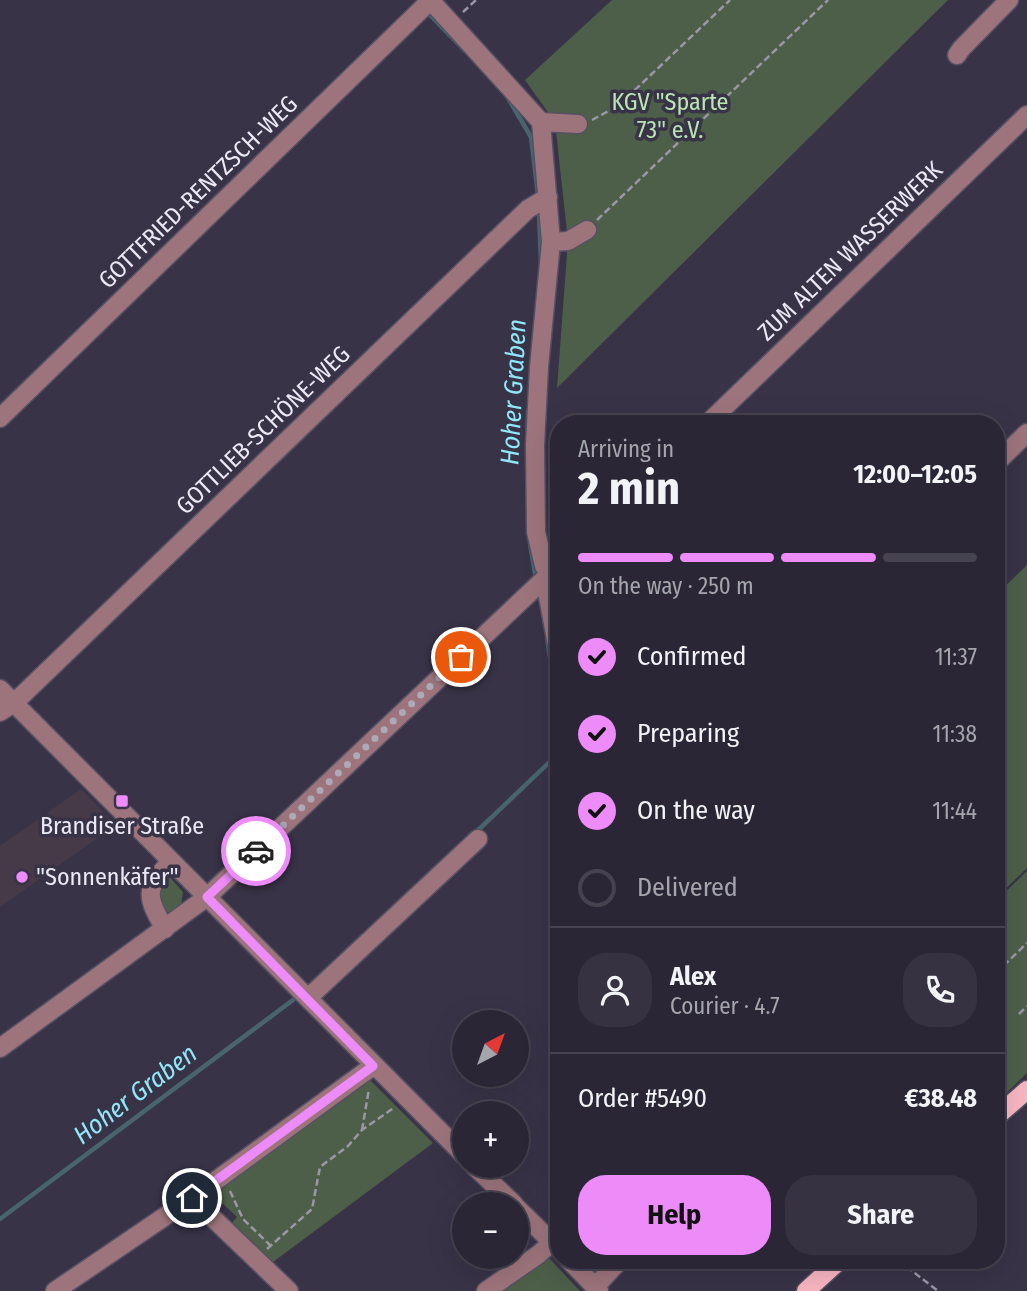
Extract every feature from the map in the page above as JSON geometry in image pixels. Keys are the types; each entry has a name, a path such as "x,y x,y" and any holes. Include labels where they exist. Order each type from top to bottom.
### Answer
{"main road":[{"path":"1005,1110 1027,1090"},
{"path":"806,1291 830,1269"}],"street":[{"path":"430,0 541,122 551,242 535,444 536,532 544,566 549,574 547,592 550,608"},
{"name":"GOTTFRIED-RENTZSCH-WEG","path":"0,418 430,0"},
{"path":"957,55 1009,0"},
{"name":"ZUM ALTEN WASSERWERK","path":"716,415 1027,115"},
{"path":"541,122 578,124"},
{"name":"GOTTLIEB-SCHÖNE-WEG","path":"7,708 519,219 548,197"},
{"path":"551,242 568,242 587,230"},
{"path":"1005,454 1027,433"},
{"path":"0,1048 207,897 549,574"},
{"path":"0,689 7,708 172,862 452,1143"},
{"path":"308,998 478,839"},
{"path":"165,929 153,910 150,889 156,876 172,862"},
{"path":"55,1291 192,1198 373,1066"},
{"path":"487,1178 501,1192"},
{"path":"192,1198 289,1291"},
{"path":"529,1219 550,1240"},
{"path":"486,1291 550,1248"},
{"path":"578,1269 597,1289 613,1269"}],"path":[{"path":"451,22 477,0"},
{"path":"578,124 601,117 618,106 730,0"},
{"path":"587,230 828,0"},
{"path":"1005,964 1027,943"},
{"path":"1019,1014 1027,1006"},
{"path":"362,1130 373,1066"},
{"path":"256,1259 312,1209 320,1167 348,1146 362,1130 407,1099"},
{"path":"221,1177 243,1219 271,1246"},
{"path":"910,1269 938,1291"}],"shaded area":[{"name":"\"Sonnenkäfer\"","path":"81,789 116,825 0,907 0,846"}],"green space":[{"name":"KGV \"Sparte 73\" e.V.","path":"612,0 948,0 557,388 568,241 555,122 525,80"},
{"path":"1027,565 1027,868 1005,889 1005,586"},
{"path":"1027,871 1027,1073 1005,1094 1005,892"},
{"path":"167,874 183,892 181,905 166,916 159,895"},
{"path":"368,1078 433,1143 269,1265 230,1225 237,1217 220,1201 212,1207 207,1198"},
{"path":"549,1258 550,1269 559,1269 580,1291 503,1291"}],"waterway":[{"name":"Hoher Graben","path":"431,16 464,50"},
{"name":"Hoher Graben","path":"508,98 531,137 538,195"},
{"name":"Hoher Graben","path":"539,212 541,263"},
{"name":"Hoher Graben","path":"527,465 528,411"},
{"name":"Hoher Graben","path":"530,544 535,574"},
{"name":"Hoher Graben","path":"547,639 550,657"},
{"name":"Hoher Graben","path":"473,835 550,762"},
{"name":"Hoher Graben","path":"0,1219 293,1000"}],"way so far":[{"path":"256,851 461,657"}],"place":[{"name":"Brandiser Straße","path":"122,801"},
{"name":"\"Sonnenkäfer\"","path":"22,877"}],"route":[{"path":"192,1198 373,1066 207,897 256,851"}]}
